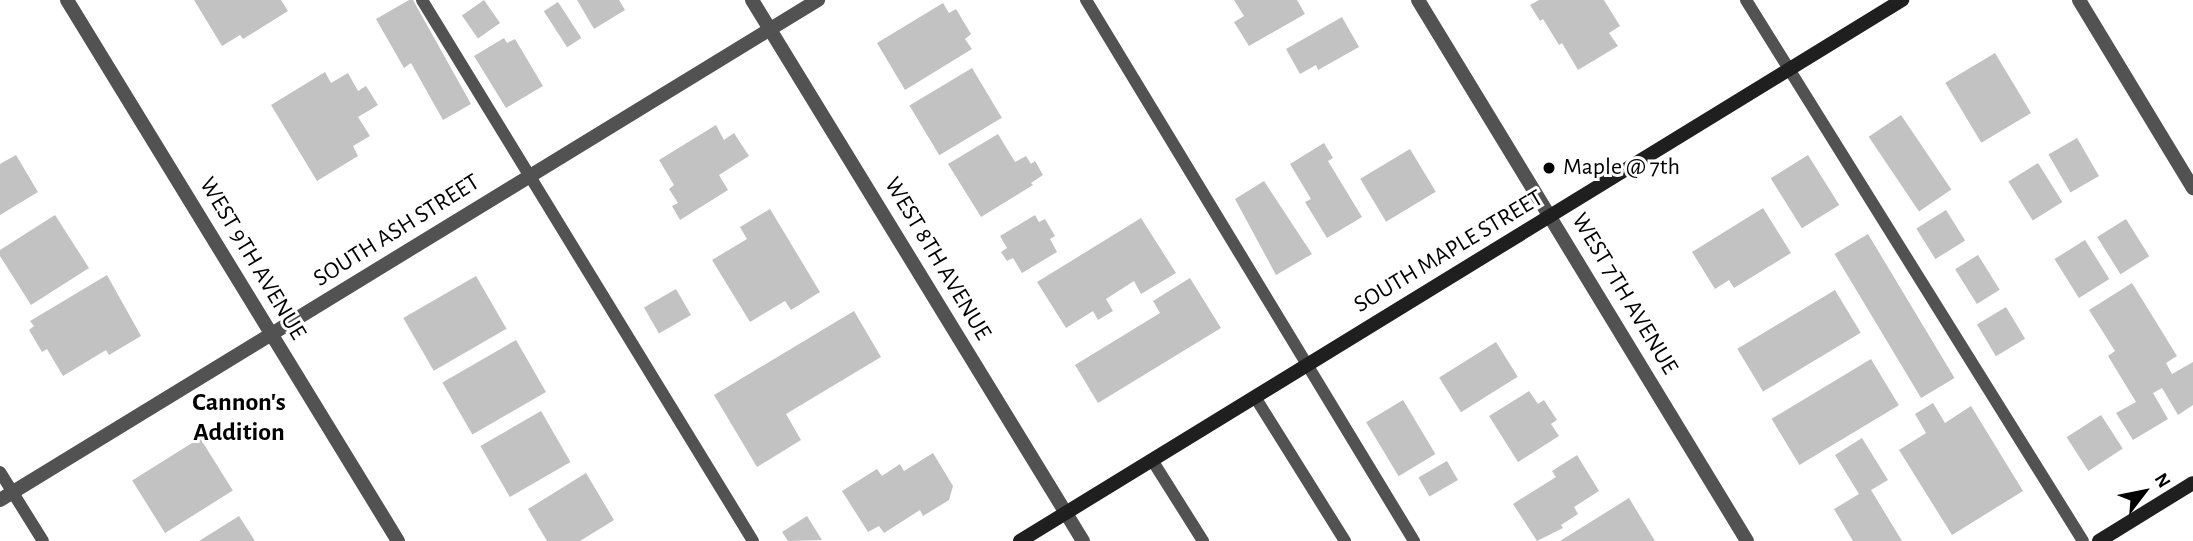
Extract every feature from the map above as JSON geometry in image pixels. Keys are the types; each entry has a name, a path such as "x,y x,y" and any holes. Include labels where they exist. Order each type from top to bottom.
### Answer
{"main road":[{"name":"SOUTH MAPLE STREET","path":"1020,541 1902,0"},
{"path":"2099,541 2193,483"}],"street":[{"name":"WEST 9TH AVENUE","path":"67,0 398,541"},
{"name":"WEST 8TH AVENUE","path":"752,0 1083,541"},
{"name":"SOUTH ASH STREET","path":"6,496 818,0"},
{"name":"WEST 7TH AVENUE","path":"1418,0 1747,541"},
{"path":"2079,0 2193,188"}],"lane":[{"path":"422,0 753,541"},
{"path":"1086,0 1414,541"},
{"path":"1746,0 2083,541"},
{"path":"1255,397 1345,541"},
{"path":"1152,460 1203,541"},
{"path":"0,472 6,496 43,541"}],"building":[{"path":"194,0 281,0 288,11 243,39 240,35 222,46"},
{"path":"413,0 471,104 443,120 411,63 404,68 376,19"},
{"path":"484,0 500,23 478,38 462,15"},
{"path":"577,0 619,0 625,10 594,29"},
{"path":"1234,0 1297,0 1305,14 1249,46 1234,22 1244,16"},
{"path":"1539,0 1604,0 1620,26 1609,33 1618,46 1578,70 1562,43 1559,45 1543,19 1540,21 1530,5"},
{"path":"558,2 581,38 567,47 544,11"},
{"path":"943,3 949,13 956,9 971,34 965,39 972,49 905,90 877,43"},
{"path":"1342,17 1359,47 1318,70 1316,65 1300,74 1286,49"},
{"path":"504,38 507,43 515,39 543,86 506,108 474,56"},
{"path":"1995,53 2031,113 1981,143 1945,83"},
{"path":"972,68 1002,118 939,155 909,106"},
{"path":"325,72 331,83 348,73 358,91 366,86 378,105 358,117 370,136 353,146 358,156 317,181 271,105"},
{"path":"1901,115 1951,190 1919,211 1869,137"},
{"path":"716,125 724,140 734,133 749,156 719,175 728,190 680,220 672,206 678,203 669,189 674,185 659,160"},
{"path":"998,134 1015,162 1026,156 1031,164 1035,161 1043,175 1031,183 1033,185 981,217 948,164"},
{"path":"2077,138 2099,176 2070,193 2048,154"},
{"path":"1324,143 1333,158 1328,161 1362,217 1327,238 1305,202 1311,199 1290,164"},
{"path":"1410,149 1436,192 1386,222 1360,179"},
{"path":"16,155 38,192 0,215 0,164"},
{"path":"1808,155 1839,205 1802,228 1771,178"},
{"path":"2038,163 2062,202 2033,221 2008,182"},
{"path":"1264,181 1312,254 1276,275 1235,199"},
{"path":"1763,208 1791,253 1734,288 1729,280 1715,289 1692,252"},
{"path":"770,209 820,292 791,310 785,301 750,322 712,260 747,239 740,227"},
{"path":"1946,210 1965,241 1935,259 1916,229"},
{"path":"55,215 89,268 31,305 0,256 0,250"},
{"path":"1035,215 1039,222 1045,219 1055,236 1050,239 1057,252 1022,273 1013,258 1007,261 1001,252 1007,248 1000,236"},
{"path":"1141,218 1176,273 1141,294 1134,281 1106,299 1113,311 1098,320 1093,311 1066,328 1037,282"},
{"path":"2126,219 2149,256 2120,274 2097,237"},
{"path":"1868,234 1955,378 1921,398 1835,254"},
{"path":"2085,240 2109,279 2079,298 2054,259"},
{"path":"1978,255 2000,290 1977,304 1955,269"},
{"path":"107,275 141,336 109,355 106,350 63,376 47,349 42,352 29,330 34,326 30,321"},
{"path":"476,276 506,329 434,371 403,318"},
{"path":"1190,278 1221,328 1098,403 1075,365 1160,313 1153,301"},
{"path":"2132,283 2177,356 2166,363 2172,374 2193,362 2193,405 2178,415 2162,388 2153,393 2168,419 2133,440 2116,413 2136,402 2108,356 2115,351 2089,310"},
{"path":"676,289 691,315 659,333 644,308"},
{"path":"1835,290 1861,333 1763,392 1737,349"},
{"path":"2006,307 2025,339 1996,356 1977,325"},
{"path":"854,311 881,357 786,414 801,440 757,467 714,395"},
{"path":"516,340 546,392 472,434 442,382"},
{"path":"1496,342 1518,377 1461,412 1439,378"},
{"path":"1871,359 1899,405 1799,465 1772,419"},
{"path":"1529,391 1538,404 1544,400 1557,420 1551,424 1559,436 1518,462 1489,416"},
{"path":"1403,400 1435,454 1399,476 1366,422"},
{"path":"1933,403 1945,423 1971,406 2023,491 1952,535 1899,450 1926,433 1915,414"},
{"path":"541,411 570,462 510,497 480,446"},
{"path":"2101,415 2123,449 2088,471 2067,437"},
{"path":"200,438 233,491 165,533 132,480"},
{"path":"1862,438 1888,480 1871,490 1902,541 1853,541 1834,509 1859,494 1835,455"},
{"path":"933,453 953,486 949,500 923,516 920,510 884,533 879,526 868,532 842,491 877,469 882,476 900,464 904,471"},
{"path":"1577,455 1599,491 1574,507 1578,514 1561,525 1563,528 1537,541 1513,504 1556,477 1552,471"},
{"path":"1447,461 1458,480 1429,497 1418,478"},
{"path":"586,473 614,520 580,541 547,541 528,509"},
{"path":"1629,498 1655,541 1560,541"},
{"path":"239,516 255,541 199,541"},
{"path":"807,516 822,540 788,541 782,532"}],"place":[{"name":"Maple @ 7th","path":"1549,168"}],"district":[{"name":"Cannon's Addition","path":"239,418"}]}
